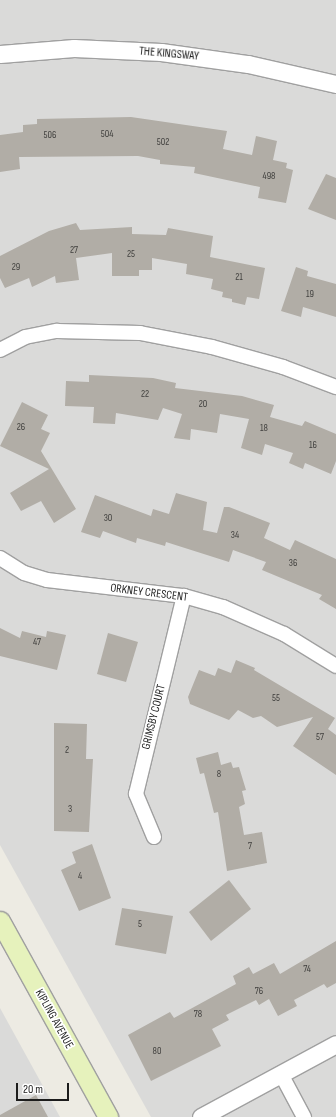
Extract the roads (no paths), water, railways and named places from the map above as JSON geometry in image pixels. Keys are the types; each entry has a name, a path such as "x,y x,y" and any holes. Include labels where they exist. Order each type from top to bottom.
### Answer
{"main road":[{"name":"KIPLING AVENUE","path":"0,921 108,1117"}],"street":[{"name":"THE KINGSWAY","path":"0,54 74,48 161,52 248,64 335,80"},
{"path":"0,350 25,337 56,331 140,333 212,347 283,367 336,387"},
{"name":"ORKNEY CRESCENT","path":"0,558 24,573 47,580 184,596 249,616 336,666"},
{"name":"GRIMSBY COURT","path":"154,837 136,794 184,596"},
{"path":"201,1117 336,1044"},
{"path":"281,1074 304,1117"}]}
